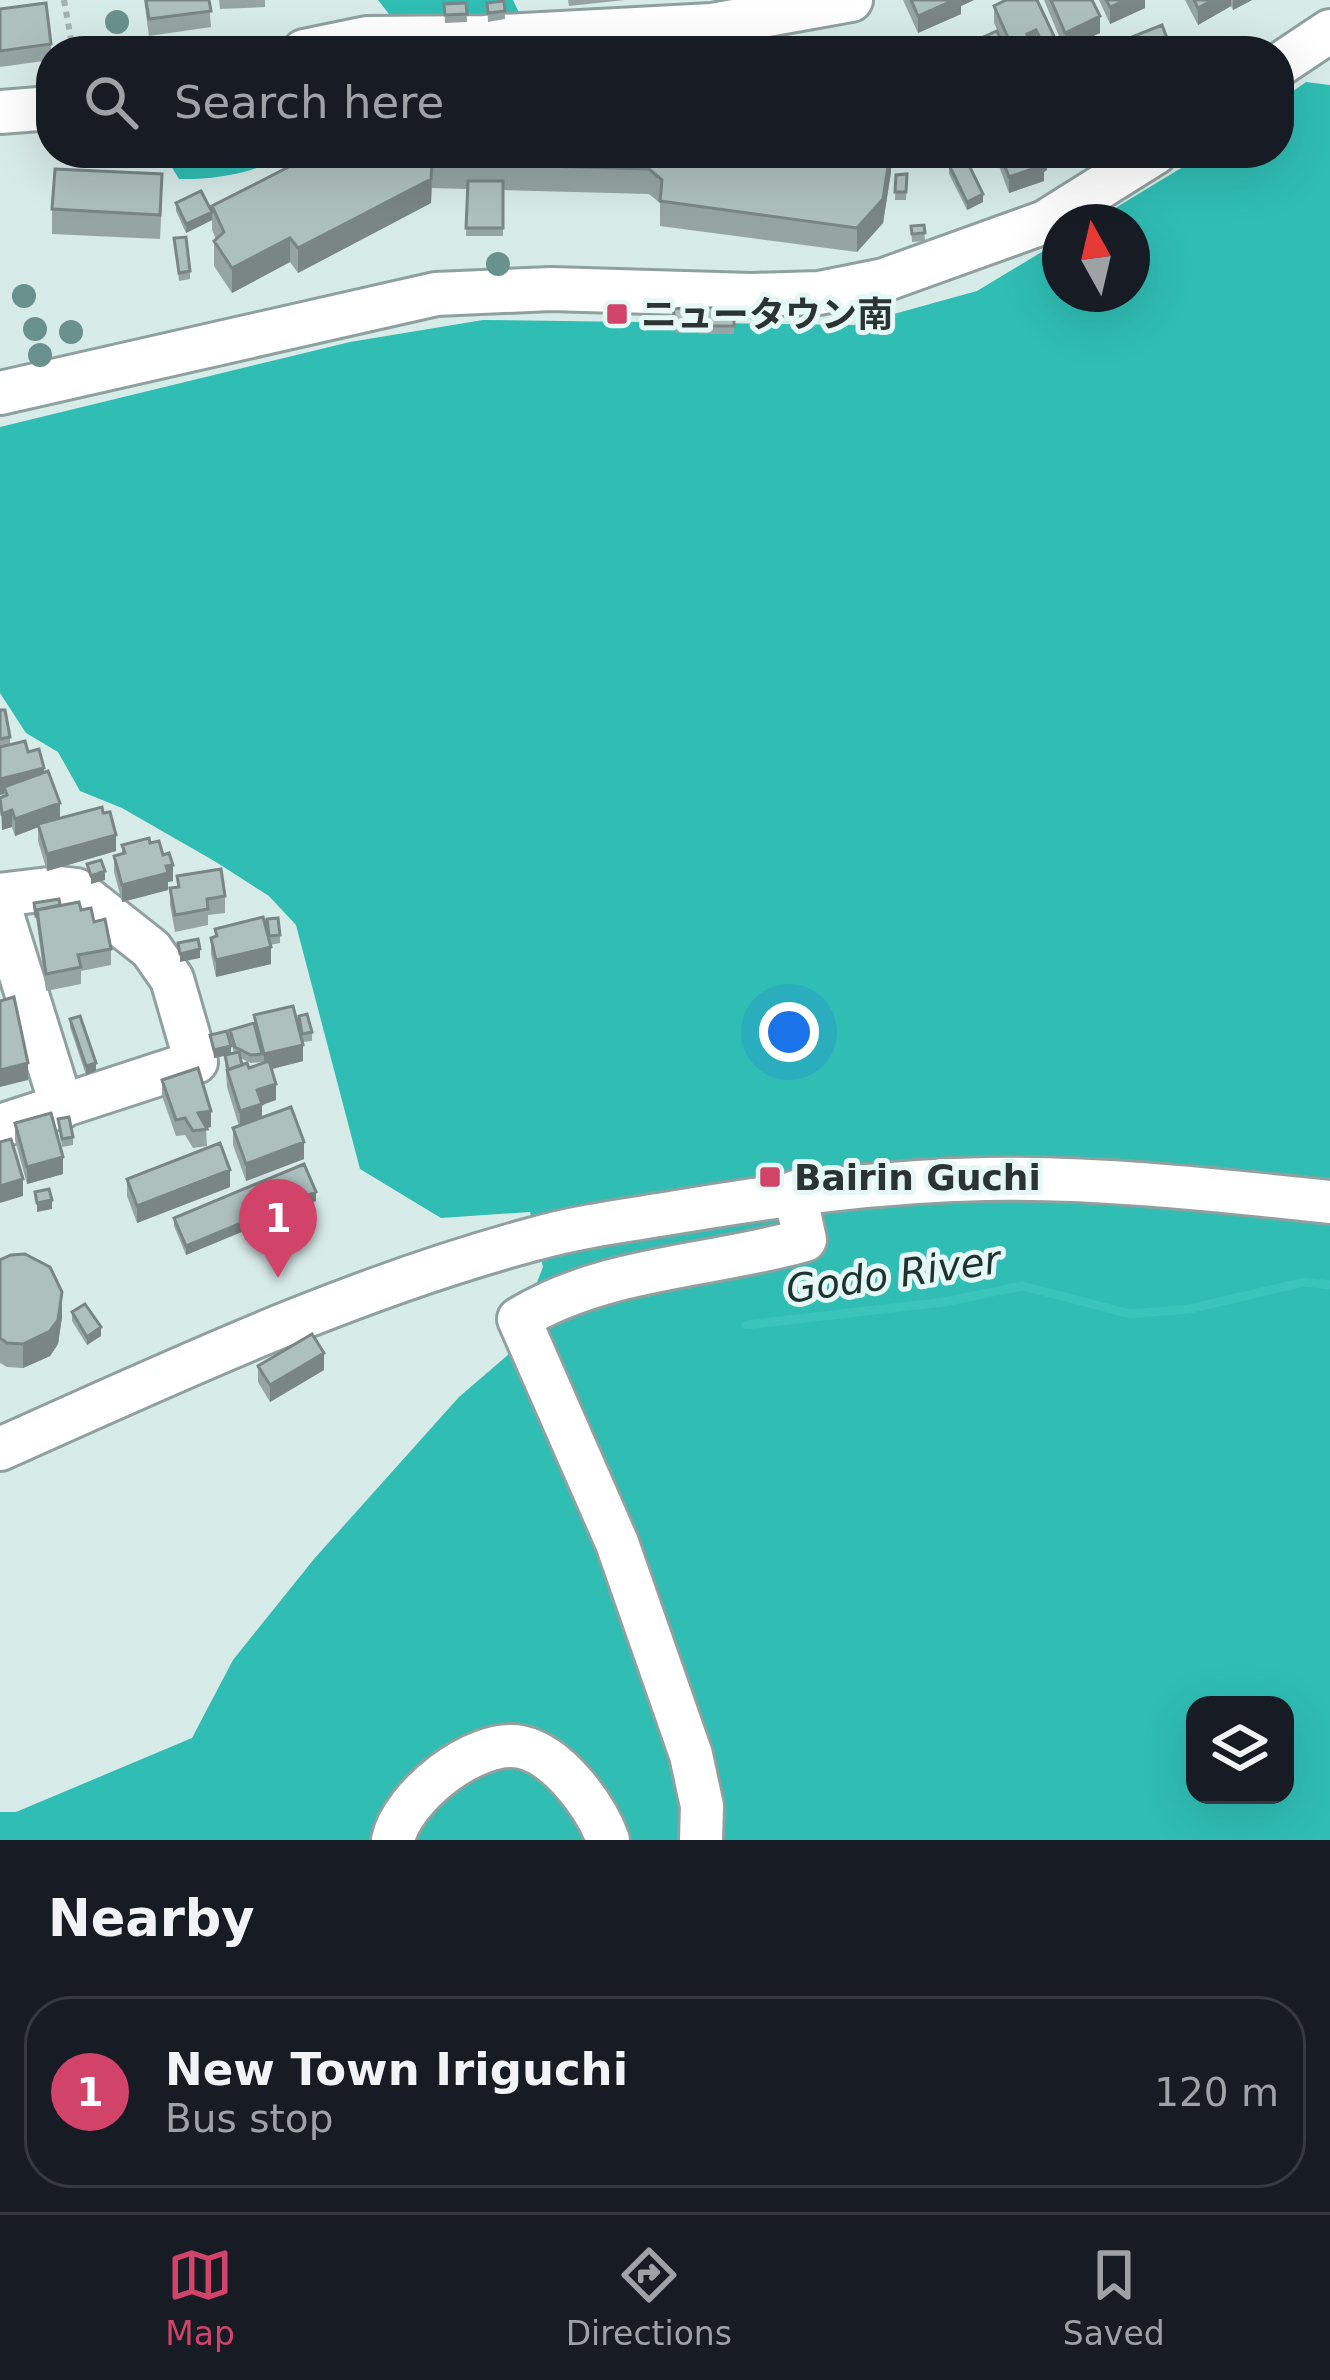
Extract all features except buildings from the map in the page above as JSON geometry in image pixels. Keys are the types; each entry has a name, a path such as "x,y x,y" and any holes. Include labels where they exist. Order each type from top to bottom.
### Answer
{"street":[{"path":"521,36 712,25 851,0"},
{"path":"1294,55 1330,31"},
{"path":"0,112 36,109"},
{"path":"0,393 436,294 551,290 819,293 884,280 1045,222 1131,168"},
{"path":"0,895 57,888 76,890 91,900 161,961 187,1023 196,1062 0,1126"},
{"path":"0,908 62,1107"},
{"path":"0,1448 260,1333 456,1262 538,1238 795,1192 987,1179 1330,1202"},
{"path":"701,1840 701,1806 691,1755 617,1543 519,1319 590,1285 805,1240 795,1192"},
{"path":"393,1840 412,1801 449,1768 491,1751 520,1747 550,1762 600,1817 608,1840"}],"path":[{"path":"64,0 70,36"}],"shaded area":[{"path":"378,0 513,0 521,17 400,28"},
{"path":"1306,82 1330,85 1330,1840 0,1840 0,1812 16,1812 192,1738 233,1660 314,1559 459,1397 509,1354 543,1267 530,1212 441,1218 360,1169 296,925 269,896 216,862 122,808 80,791 58,752 26,733 0,693 0,427 350,342 483,320 854,325 977,291 1042,252 1042,312 1150,312 1150,204 1122,204 1181,168 1294,168 1294,90"},
{"path":"172,168 256,168 235,174 179,179"}],"waterway":[{"name":"Godo River","path":"746,1325 944,1302 1022,1286 1131,1314 1189,1309 1305,1282 1330,1285"}],"place":[{"name":"ニュータウン南","path":"617,314"},
{"name":"Bairin Guchi","path":"770,1177"},
{"name":"New Town Iriguchi","path":"278,1278"}]}
